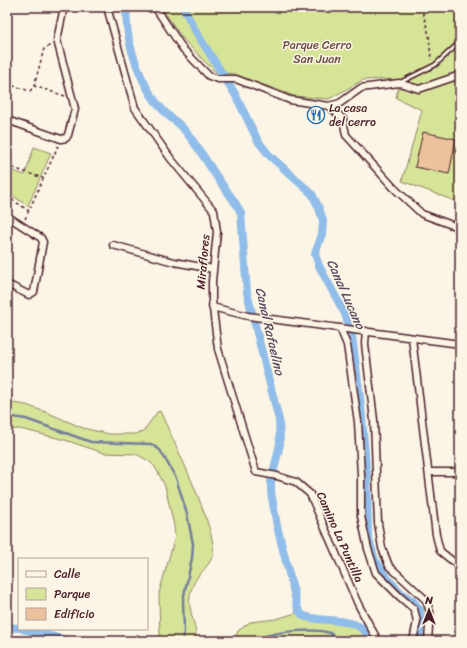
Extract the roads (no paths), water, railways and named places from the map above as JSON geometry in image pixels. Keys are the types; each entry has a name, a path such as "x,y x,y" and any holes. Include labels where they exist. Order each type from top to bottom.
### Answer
{"street":[{"path":"7,120 61,139 66,138 68,135 75,109 58,40 64,7"},
{"name":"Miraflores","path":"107,7 134,108 171,158 214,211 217,232 213,269 212,307 218,349 256,472"},
{"path":"155,7 183,49 209,76 230,78 290,100 329,106 340,102 361,88 399,83 419,89 460,75"},
{"path":"329,106 343,119 346,135 400,194 422,214 460,228"},
{"path":"7,216 41,238 43,242 34,292 29,295 7,284"},
{"path":"113,245 174,262 213,269"},
{"path":"212,307 248,316 460,344"},
{"path":"342,328 347,345 358,422 361,475 361,516 368,548 376,573 414,609 417,621 413,641"},
{"path":"366,331 365,344 374,420 378,524 382,548 389,566 426,600 430,612 428,641"},
{"path":"412,338 430,472 436,535 440,551 460,568"},
{"name":"Camino La Puntilla","path":"256,472 277,476 296,482 310,494 358,604 378,641"},
{"path":"430,472 460,472"}],"lane":[{"path":"399,83 432,66 460,42"}],"waterway":[{"name":"Canal Rafaelino","path":"127,7 128,35 132,50 143,80 150,93 159,105 191,138 241,213 247,293 279,420 280,444 271,482 271,492 277,526 298,609 301,614 312,618 342,621 360,627 366,633 369,641"},
{"name":"Canal Lucano","path":"183,7 196,32 235,94 258,141 269,155 312,194 319,208 323,221 322,234 315,254 319,266 345,314 352,336 361,406 367,480 368,537 375,560 387,578 401,593 413,601 420,610 421,622 419,641"},
{"path":"7,416 26,419 91,442 151,444 160,450 176,478 187,514 193,544 192,558 183,600 184,632 182,641"},
{"name":"Canal Rafaelino","path":"7,627 18,628"},
{"name":"Canal Rafaelino","path":"27,630 70,641"},
{"path":"256,641 270,635 292,631 323,631 330,633 340,641"}],"place":[{"name":"La casa del cerro","path":"316,115"}],"park label":[{"name":"Parque Cerro San Juan","path":"317,52"}]}
